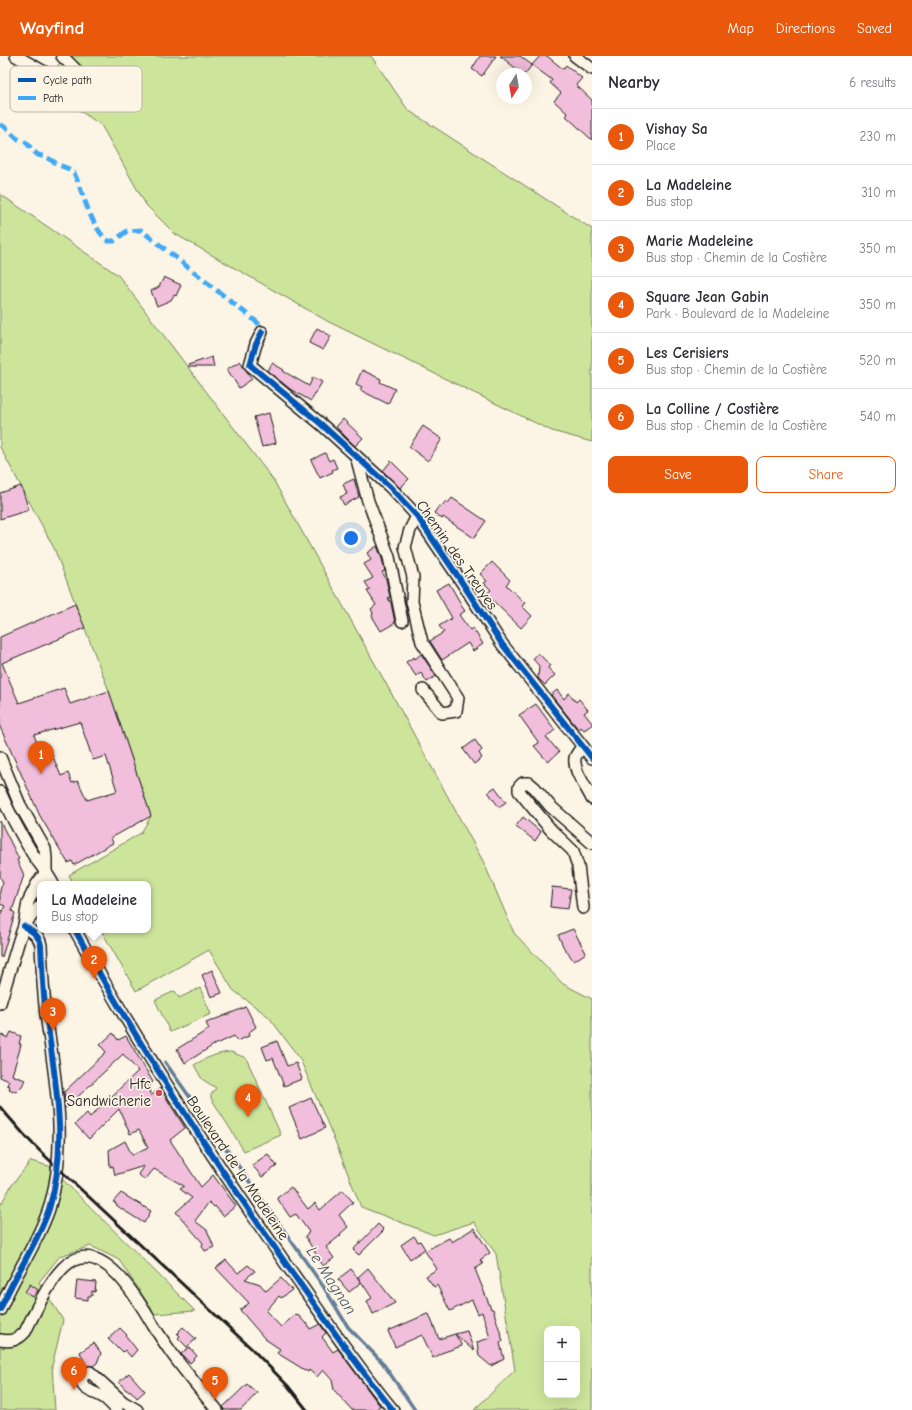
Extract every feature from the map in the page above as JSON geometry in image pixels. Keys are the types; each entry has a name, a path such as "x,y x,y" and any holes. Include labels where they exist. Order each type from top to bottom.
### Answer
{"street":[{"path":"16,56 34,66"},
{"path":"62,56 72,66"},
{"path":"578,57 592,69"},
{"name":"Chemin des Treuyes","path":"262,332 256,344 250,364 321,424 390,487 417,516 502,644 592,758"},
{"path":"356,456 368,501 389,557 402,621"},
{"path":"417,516 410,530 405,547 413,577 412,602 422,642 458,698 456,711 442,713 423,690"},
{"path":"582,747 576,757 576,768 582,783 592,799"},
{"path":"0,757 20,805 45,849 46,872 40,881"},
{"path":"584,908 578,866 572,851 551,830 519,791 519,787 523,783 529,783 550,806 592,843"},
{"path":"0,792 33,855 51,881"},
{"path":"0,1003 18,940 24,926 28,902 37,885"},
{"path":"24,926 37,910"},
{"path":"0,1310 7,1294 32,1250 49,1210 56,1179 60,1150 59,1118 44,994 41,941 37,935 24,926"},
{"name":"Boulevard de la Madeleine","path":"76,933 117,1004 227,1179 340,1340 393,1410"},
{"path":"0,1340 9,1342 21,1337 26,1332 46,1292 65,1265 73,1260 82,1258 92,1259 114,1271 132,1291 180,1366 217,1410"},
{"path":"117,1410 104,1397 85,1388 81,1381 82,1376 90,1372 123,1402 137,1410"}],"green space":[{"path":"66,56 371,56 408,110 592,229 592,442 552,431 329,322 175,234 146,205 101,125 82,112 142,112 142,66 57,66"},
{"path":"0,194 118,275 274,481 484,863 514,933 563,984 592,999 592,1410 474,1410 515,1370 496,1254 474,1222 434,1235 361,1207 300,1059 269,1017 233,990 209,950 136,991 103,933 151,933 151,881 72,881 69,875 141,833 151,816 109,691 54,548 0,447"},
{"path":"200,988 211,1014 170,1032 155,1000 175,991 179,998"},
{"path":"231,1052 246,1058 281,1135 244,1151 211,1098 211,1095 216,1088 202,1079 194,1065 212,1056"},
{"path":"31,1161 49,1166 195,1311 155,1314 119,1260 91,1246 60,1256 39,1282 63,1320 52,1366 55,1410 0,1410 0,1206 11,1186"}],"building":[{"path":"480,56 496,56 482,76 472,69"},
{"path":"500,56 520,56 532,65 530,68 515,68"},
{"path":"540,56 547,56 563,69 566,65 582,78 576,85 592,100 592,140 566,116 568,114 554,101 561,93 550,83 552,80 532,65"},
{"path":"164,277 181,285 176,296 174,295 171,300 157,306 151,291 159,287"},
{"path":"317,328 331,336 323,350 309,343"},
{"path":"212,357 214,367 189,367 188,365"},
{"path":"240,361 252,379 239,388 227,369"},
{"path":"272,363 309,386 313,377 322,382 311,401 290,389 268,371"},
{"path":"362,370 381,379 380,382 395,389 388,404 360,390 362,387 356,384"},
{"path":"269,413 276,443 262,447 254,417"},
{"path":"343,419 363,438 355,446 336,427"},
{"path":"423,426 442,439 428,461 409,447"},
{"path":"325,453 329,461 333,459 337,468 332,470 333,472 320,478 311,460"},
{"path":"391,461 409,479 400,488 383,471"},
{"path":"354,479 359,497 344,505 340,497 347,494 343,484"},
{"path":"21,486 29,510 0,519 0,493"},
{"path":"452,498 486,521 474,538 443,517 442,519 434,513 439,506 441,507 446,501 448,503"},
{"path":"377,546 385,571 382,572 386,579 390,597 388,598 391,603 395,623 381,631 372,616 373,613 371,609 376,605 367,591 370,590 365,582 373,578 364,564 371,560 367,553"},
{"path":"492,562 510,580 506,585 525,603 522,606 532,616 521,628 486,594 491,590 484,583 487,581 480,574"},
{"path":"449,583 465,611 459,615 470,630 473,628 483,644 473,651 468,643 442,660 430,641 444,632 439,626 452,618 436,590"},
{"path":"75,604 85,628 2,663 19,703 64,688 70,704 109,691 151,816 111,838 113,843 74,865 72,861 68,863 40,816 0,727 0,637","holes":["80,722 93,760 106,756 117,791 87,800 78,781 72,783 68,773 61,776 51,752 42,756 34,735"]},
{"path":"538,653 550,665 548,668 555,675 545,685 538,678 539,666 533,659"},
{"path":"421,654 436,676 427,682 421,673 416,676 406,662 414,657 415,659"},
{"path":"557,690 564,699 569,693 576,702 579,699 588,710 584,713 592,725 584,730 581,727 579,730 551,695"},
{"path":"536,704 555,730 546,737 559,752 548,762 534,746 539,743 519,715"},
{"path":"475,740 482,750 479,753 482,758 474,764 463,749"},
{"path":"495,787 506,802 499,807 488,792"},
{"path":"523,817 541,832 535,841 516,826"},
{"path":"0,821 19,859 17,860 24,875 12,911 15,913 2,957 0,957 0,915 5,906 0,904 0,890 3,882 0,877"},
{"path":"552,887 571,889 568,909 550,907"},
{"path":"573,929 586,953 574,961 564,948 558,935"},
{"path":"212,970 222,993 211,997 202,975"},
{"path":"246,1007 256,1027 248,1033 249,1036 237,1041 234,1036 217,1043 185,1063 177,1049 209,1029 206,1023"},
{"path":"11,1032 21,1036 19,1044 21,1044 12,1075 25,1080 16,1092 9,1089 10,1086 7,1085 9,1081 0,1077 0,1034 8,1038"},
{"path":"113,1033 118,1040 126,1036 153,1082 150,1084 151,1096 160,1088 185,1128 170,1140 201,1187 213,1175 236,1206 223,1216 215,1206 214,1207 209,1202 195,1221 207,1230 214,1247 205,1251 202,1246 203,1243 176,1212 192,1198 180,1189 184,1186 154,1169 145,1180 138,1174 144,1166 115,1175 113,1166 110,1167 109,1150 125,1141 132,1155 148,1147 139,1130 130,1134 119,1109 89,1139 75,1124 87,1113 90,1117 138,1071 123,1054 66,1108 64,1092 106,1052 100,1045"},
{"path":"277,1041 287,1066 296,1063 302,1079 284,1086 273,1058 267,1060 262,1047"},
{"path":"311,1098 325,1128 302,1139 289,1108"},
{"path":"268,1154 277,1166 262,1177 252,1165"},
{"path":"291,1187 308,1209 315,1203 320,1210 343,1190 353,1202 339,1215 348,1227 340,1234 341,1235 326,1247 334,1258 323,1266 305,1236 309,1232 296,1214 290,1217 277,1198"},
{"path":"121,1193 151,1211 144,1223 113,1202"},
{"path":"378,1224 384,1230 359,1255 353,1250"},
{"path":"474,1228 490,1253 480,1260 483,1264 475,1269 491,1309 493,1309 503,1341 500,1343 504,1359 491,1366 479,1356 477,1342 490,1338 482,1312 478,1314 472,1300 450,1311 437,1285 434,1287 426,1276 437,1269 425,1251 449,1238 452,1242"},
{"path":"414,1236 418,1242 420,1241 425,1249 410,1259 401,1245"},
{"path":"226,1260 238,1273 248,1265 255,1271 245,1279 260,1284 266,1291 281,1278 292,1290 281,1298 279,1296 266,1311 281,1327 296,1314 306,1324 307,1323 310,1329 320,1324 326,1333 322,1337 333,1352 338,1349 380,1406 375,1410 352,1410 334,1390 332,1380 323,1370 317,1377 309,1370 308,1372 277,1353 280,1349 265,1339 240,1310 249,1303 216,1268"},
{"path":"368,1268 395,1303 373,1314 367,1301 372,1298 358,1277"},
{"path":"351,1269 360,1281 360,1284 349,1292 338,1279"},
{"path":"77,1280 96,1282 95,1292 92,1291 92,1296 88,1296 88,1300 75,1298"},
{"path":"30,1284 38,1290 33,1297 25,1292"},
{"path":"429,1314 439,1339 455,1334 462,1346 441,1353 433,1358 422,1335 395,1347 388,1331"},
{"path":"183,1327 196,1339 187,1347 178,1338 180,1336 177,1333"},
{"path":"120,1328 127,1335 126,1336 137,1350 131,1357 125,1350 123,1352 108,1339"},
{"path":"467,1331 474,1351 455,1334"},
{"path":"94,1343 101,1353 97,1363 93,1366 86,1366 80,1352"},
{"path":"189,1347 197,1356 190,1363 181,1354"},
{"path":"129,1373 145,1391 137,1398 131,1391 126,1390 119,1382"},
{"path":"247,1384 257,1393 241,1410 224,1410 223,1407"}],"waterway":[{"name":"Le Magnan","path":"165,1062 323,1286 348,1327 382,1362 415,1410"}],"railway":[{"path":"0,1107 44,1155 252,1349 288,1386 307,1410"}],"marked path":[{"path":"0,124 16,138 27,143 38,155 46,157 74,173 96,227 108,241 114,241 127,231 141,230 258,323 262,332"}],"cycle path":[{"path":"262,332 256,344 250,365 321,424 390,487 417,516 502,644 592,758"},
{"path":"0,1310 44,1222 55,1185 58,1161 58,1112 45,1005 41,945 37,936 24,926"},
{"path":"77,933 124,1016 203,1141 325,1320 365,1375 393,1410"}],"place":[{"name":"Vishay Sa","path":"41,774"},
{"name":"La Madeleine","path":"94,979"},
{"name":"Marie Madeleine","path":"53,1031"},
{"name":"Hfc Sandwicherie","path":"159,1093"},
{"name":"Square Jean Gabin","path":"248,1117"},
{"name":"La Colline / Costière","path":"74,1390"},
{"name":"Les Cerisiers","path":"215,1400"}]}
